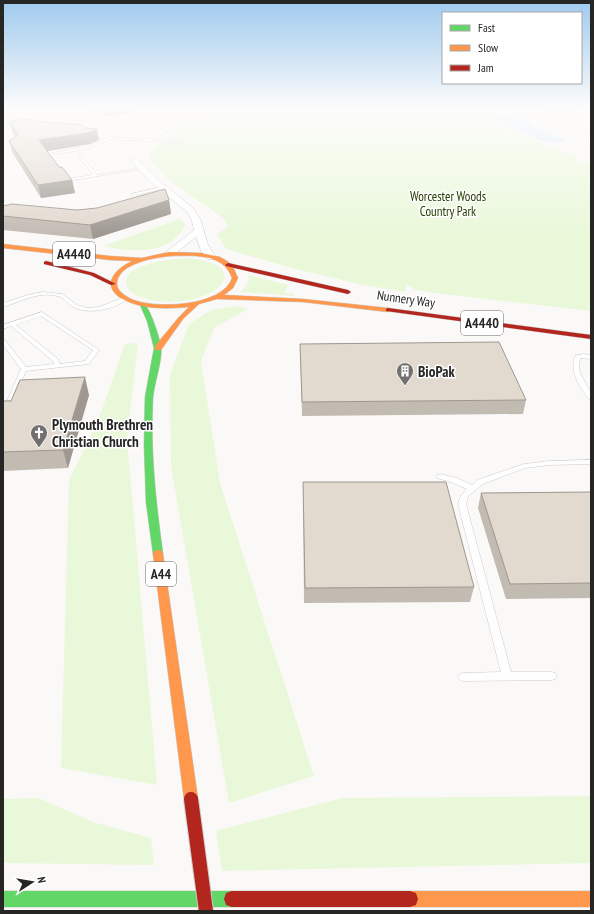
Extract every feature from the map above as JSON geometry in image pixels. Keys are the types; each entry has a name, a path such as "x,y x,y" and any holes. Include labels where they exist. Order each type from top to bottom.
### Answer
{"main road":[{"name":"A4440","path":"3,246 110,258 145,259"},
{"path":"228,265 234,271 235,277 233,284 227,291 217,297 196,304 176,307 143,305 125,299 114,289 113,284 121,271 130,265 145,259 169,254 189,254 211,257 228,265 354,293"},
{"name":"A4440","path":"40,262 92,274 113,284"},
{"name":"Nunnery Way","path":"217,297 249,296 353,305 591,337"},
{"name":"A44","path":"158,348 181,318 196,304"},
{"name":"A44","path":"143,305 150,321 158,348 149,398 148,445 152,502 206,911"},
{"path":"3,899 591,899"}],"street":[{"path":"135,161 162,188 190,210 197,219 198,231 204,251 211,257"},
{"path":"169,254 198,231"}],"lane":[{"path":"54,153 69,151"},
{"path":"80,156 96,176"},
{"path":"67,180 142,169"},
{"path":"138,206 144,204 133,194 162,188"},
{"path":"3,305 48,293 62,295 75,306 85,309 101,309 125,299"},
{"path":"3,327 13,325 42,314 96,350 87,363 24,369"},
{"path":"13,325 56,360 58,366"},
{"path":"3,341 24,369"},
{"path":"591,357 577,357 574,365 577,376 591,398"},
{"path":"3,417 24,369"},
{"path":"507,677 462,504 465,495 471,488 480,482 524,466 539,463 588,462"},
{"path":"440,476 454,480 471,488"},
{"path":"463,677 552,676"}],"green space":[{"name":"Worcester Woods Country Park","path":"152,151 561,151 577,157 576,163 591,160 591,311 435,293 416,290 406,284 405,292 359,284 292,268 226,249 217,234 228,227 223,218 173,183 149,158"},
{"path":"180,219 185,224 179,234 171,242 161,247 125,250 103,246"},
{"path":"186,258 197,259 218,266 225,274 221,285 201,297 171,302 148,299 133,293 128,289 126,279 130,273 138,268 148,264"},
{"path":"248,275 288,285 285,293 294,294 294,296 239,292 248,282"},
{"path":"235,306 248,309 214,328 201,361 220,483 314,776 229,803 171,466 170,375 189,324 211,310"},
{"path":"138,343 127,438 157,785 61,768 69,480 98,421 125,344"},
{"path":"591,796 591,863 222,871 216,831 342,798"},
{"path":"38,798 93,822 151,838 154,865 3,863 3,799"}],"building":[{"path":"15,151 47,151 59,167 62,167 72,180 38,185"},
{"path":"165,189 169,200 90,225 3,216 3,206 12,204 77,210 97,208"},
{"name":"BioPak","path":"499,342 526,400 302,402 300,344"},
{"name":"Plymouth Brethren Christian Church","path":"85,377 63,450 3,452 3,401 11,401 20,380"},
{"path":"303,482 446,482 474,587 305,588"},
{"path":"591,492 591,583 510,584 481,493"}],"traffic: fast":[{"path":"143,305 150,321 158,348 149,397 148,445 151,502 158,554"},
{"path":"3,899 232,899"}],"traffic: slow":[{"path":"3,246 110,258 141,259"},
{"path":"169,254 210,256 225,262 231,268 235,278 233,284 219,296 190,305 157,306 142,304 128,300 118,293 114,286 115,279 125,268 139,260 169,254"},
{"path":"217,297 303,300 388,310"},
{"path":"158,348 181,318 196,304"},
{"path":"158,554 191,799"},
{"path":"410,899 591,899"}],"traffic: jam":[{"path":"46,263 92,274 113,284"},
{"path":"228,265 348,292"},
{"path":"388,310 591,337"},
{"path":"191,799 206,911"},
{"path":"232,899 410,899"}],"place":[{"name":"BioPak","path":"405,386"},
{"name":"Plymouth Brethren Christian Church","path":"39,448"}]}
